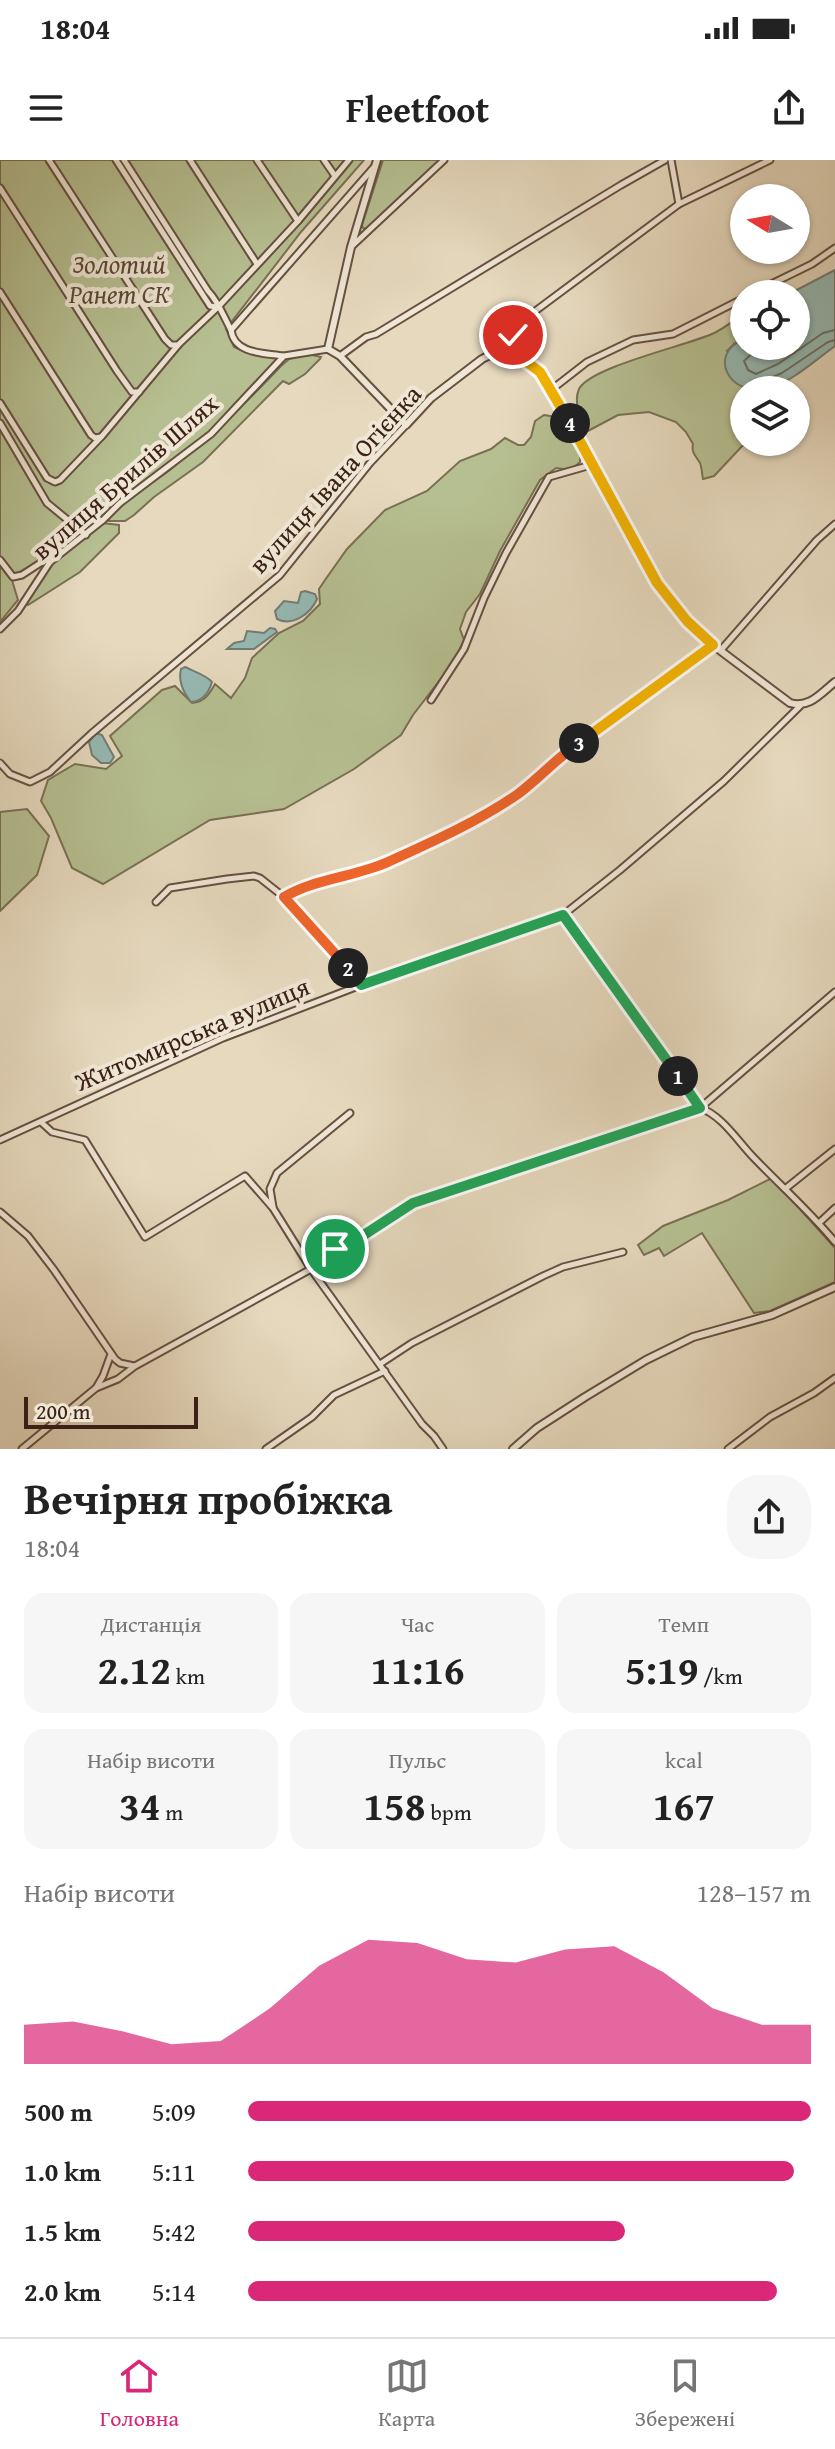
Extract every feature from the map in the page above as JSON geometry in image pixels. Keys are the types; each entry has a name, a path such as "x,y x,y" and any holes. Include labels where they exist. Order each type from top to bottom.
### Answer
{"street":[{"path":"49,160 165,339 171,345 179,344"},
{"path":"116,160 210,306 218,307"},
{"path":"124,160 216,299 238,346 284,356 328,349 340,356 406,425"},
{"path":"190,160 257,264"},
{"path":"257,160 298,221"},
{"path":"324,160 335,176"},
{"path":"0,403 47,478 55,482 60,480 102,436 179,344 298,221 349,160"},
{"path":"351,247 444,160"},
{"path":"340,356 366,337 376,334 621,185 668,160 679,204"},
{"name":"вулиця Івана Огієнка","path":"18,779 30,782 50,772 280,575 370,463 431,398 490,355 534,312 679,204 770,160"},
{"path":"231,330 376,163"},
{"path":"328,349 351,247 376,163"},
{"path":"0,188 117,371 132,392 140,392"},
{"path":"779,280 835,248"},
{"path":"0,292 91,435 95,438 102,436"},
{"path":"551,390 587,362 633,340 673,334 730,305"},
{"path":"513,335 520,357"},
{"path":"490,355 501,353 520,357 540,372 657,583 687,621 713,645 790,703 800,706"},
{"name":"вулиця Брилів Шлях","path":"0,629 18,611 50,562 86,535 120,503 211,434 284,356"},
{"path":"0,423 47,503 86,535"},
{"path":"431,700 464,649 506,553 549,477 591,465"},
{"path":"721,650 817,540 835,524"},
{"path":"0,560 13,577 22,575 45,560 50,562"},
{"path":"284,897 303,886 381,865 501,805 521,792 562,755 713,645"},
{"name":"Житомирська вулиця","path":"0,1140 223,1038 361,985 563,915 724,781 800,706 835,682"},
{"path":"0,761 18,779"},
{"path":"0,761 18,779"},
{"path":"156,902 170,888 227,879 260,878 284,897 361,985"},
{"path":"563,915 700,1108 713,1114 835,1242"},
{"path":"22,1449 96,1388 118,1379 135,1366 311,1269 320,1257 353,1242 413,1203 700,1108 835,992"},
{"path":"273,1208 270,1189 277,1173 350,1113"},
{"path":"41,1122 52,1132 85,1140 145,1237 245,1176 273,1208 311,1269 443,1449"},
{"path":"785,1189 835,1149"},
{"path":"258,1191 270,1189"},
{"path":"819,1223 835,1208"},
{"path":"0,1212 28,1236 111,1353 120,1363 135,1366"},
{"path":"380,1364 412,1343 543,1276 563,1267 623,1252"},
{"path":"513,1449 537,1428 572,1405 693,1337 772,1315 835,1287"},
{"path":"96,1388 111,1353"},
{"path":"266,1449 312,1417 334,1395 385,1371"},
{"path":"728,1449 770,1417 835,1378"}],"green space":[{"name":"Золотий Ранет СК","path":"0,160 364,160 301,232 226,329 234,347 275,357 273,365 209,433 153,474 75,540 11,577 18,600 0,622"},
{"path":"383,160 440,160 367,229 363,228 362,225"},
{"path":"730,323 730,348 727,351 730,360 736,360 753,376 730,376 730,456 733,456 714,476 703,479 693,444 676,422 649,412 618,415 586,432 577,400 579,389 587,381 620,365"},
{"path":"308,354 321,357 305,374 289,384 283,381 203,462 125,521 109,521 122,504 171,469 214,432 289,359"},
{"path":"544,415 563,424 580,456 580,462 571,470 556,468 540,480 480,594 466,612 460,629 464,640 453,663 401,735 354,769 284,809 210,820 103,884 72,868 41,801 48,780 75,764 106,769 122,756 110,736 162,690 175,686 192,703 206,697 215,684 231,698 245,678 252,658 279,633 303,621 320,604 319,589 325,580 347,549 385,510 427,491 460,461 491,449 505,438 524,445 531,437 535,421"},
{"path":"102,523 119,525 119,533 80,572 28,605 26,603 54,562"},
{"path":"27,809 49,836 37,875 0,911 0,812"},
{"path":"772,1178 835,1248 835,1282 770,1311 754,1313 702,1233 664,1256 659,1248 644,1255 638,1245 663,1226 728,1200"}],"water":[{"path":"835,270 835,346 794,376 730,376 725,363 730,350 730,360 810,360 810,283"},
{"path":"301,592 315,594 317,599 310,609 295,620 277,619 275,611 284,601 298,603"},
{"path":"270,628 277,632 254,649 227,649 234,643 244,641 247,631 264,633"},
{"path":"185,667 212,682 199,700 191,702 182,686 180,673"},
{"path":"96,733 102,735 114,757 110,763 101,763 92,755 89,742"}],"route":[{"path":"335,1249 353,1242 413,1203 700,1108 563,915 361,985 284,897 324,879 381,865 501,805 521,792 562,755 713,645 677,610 657,583 551,390 540,372 520,357 513,335"}]}
